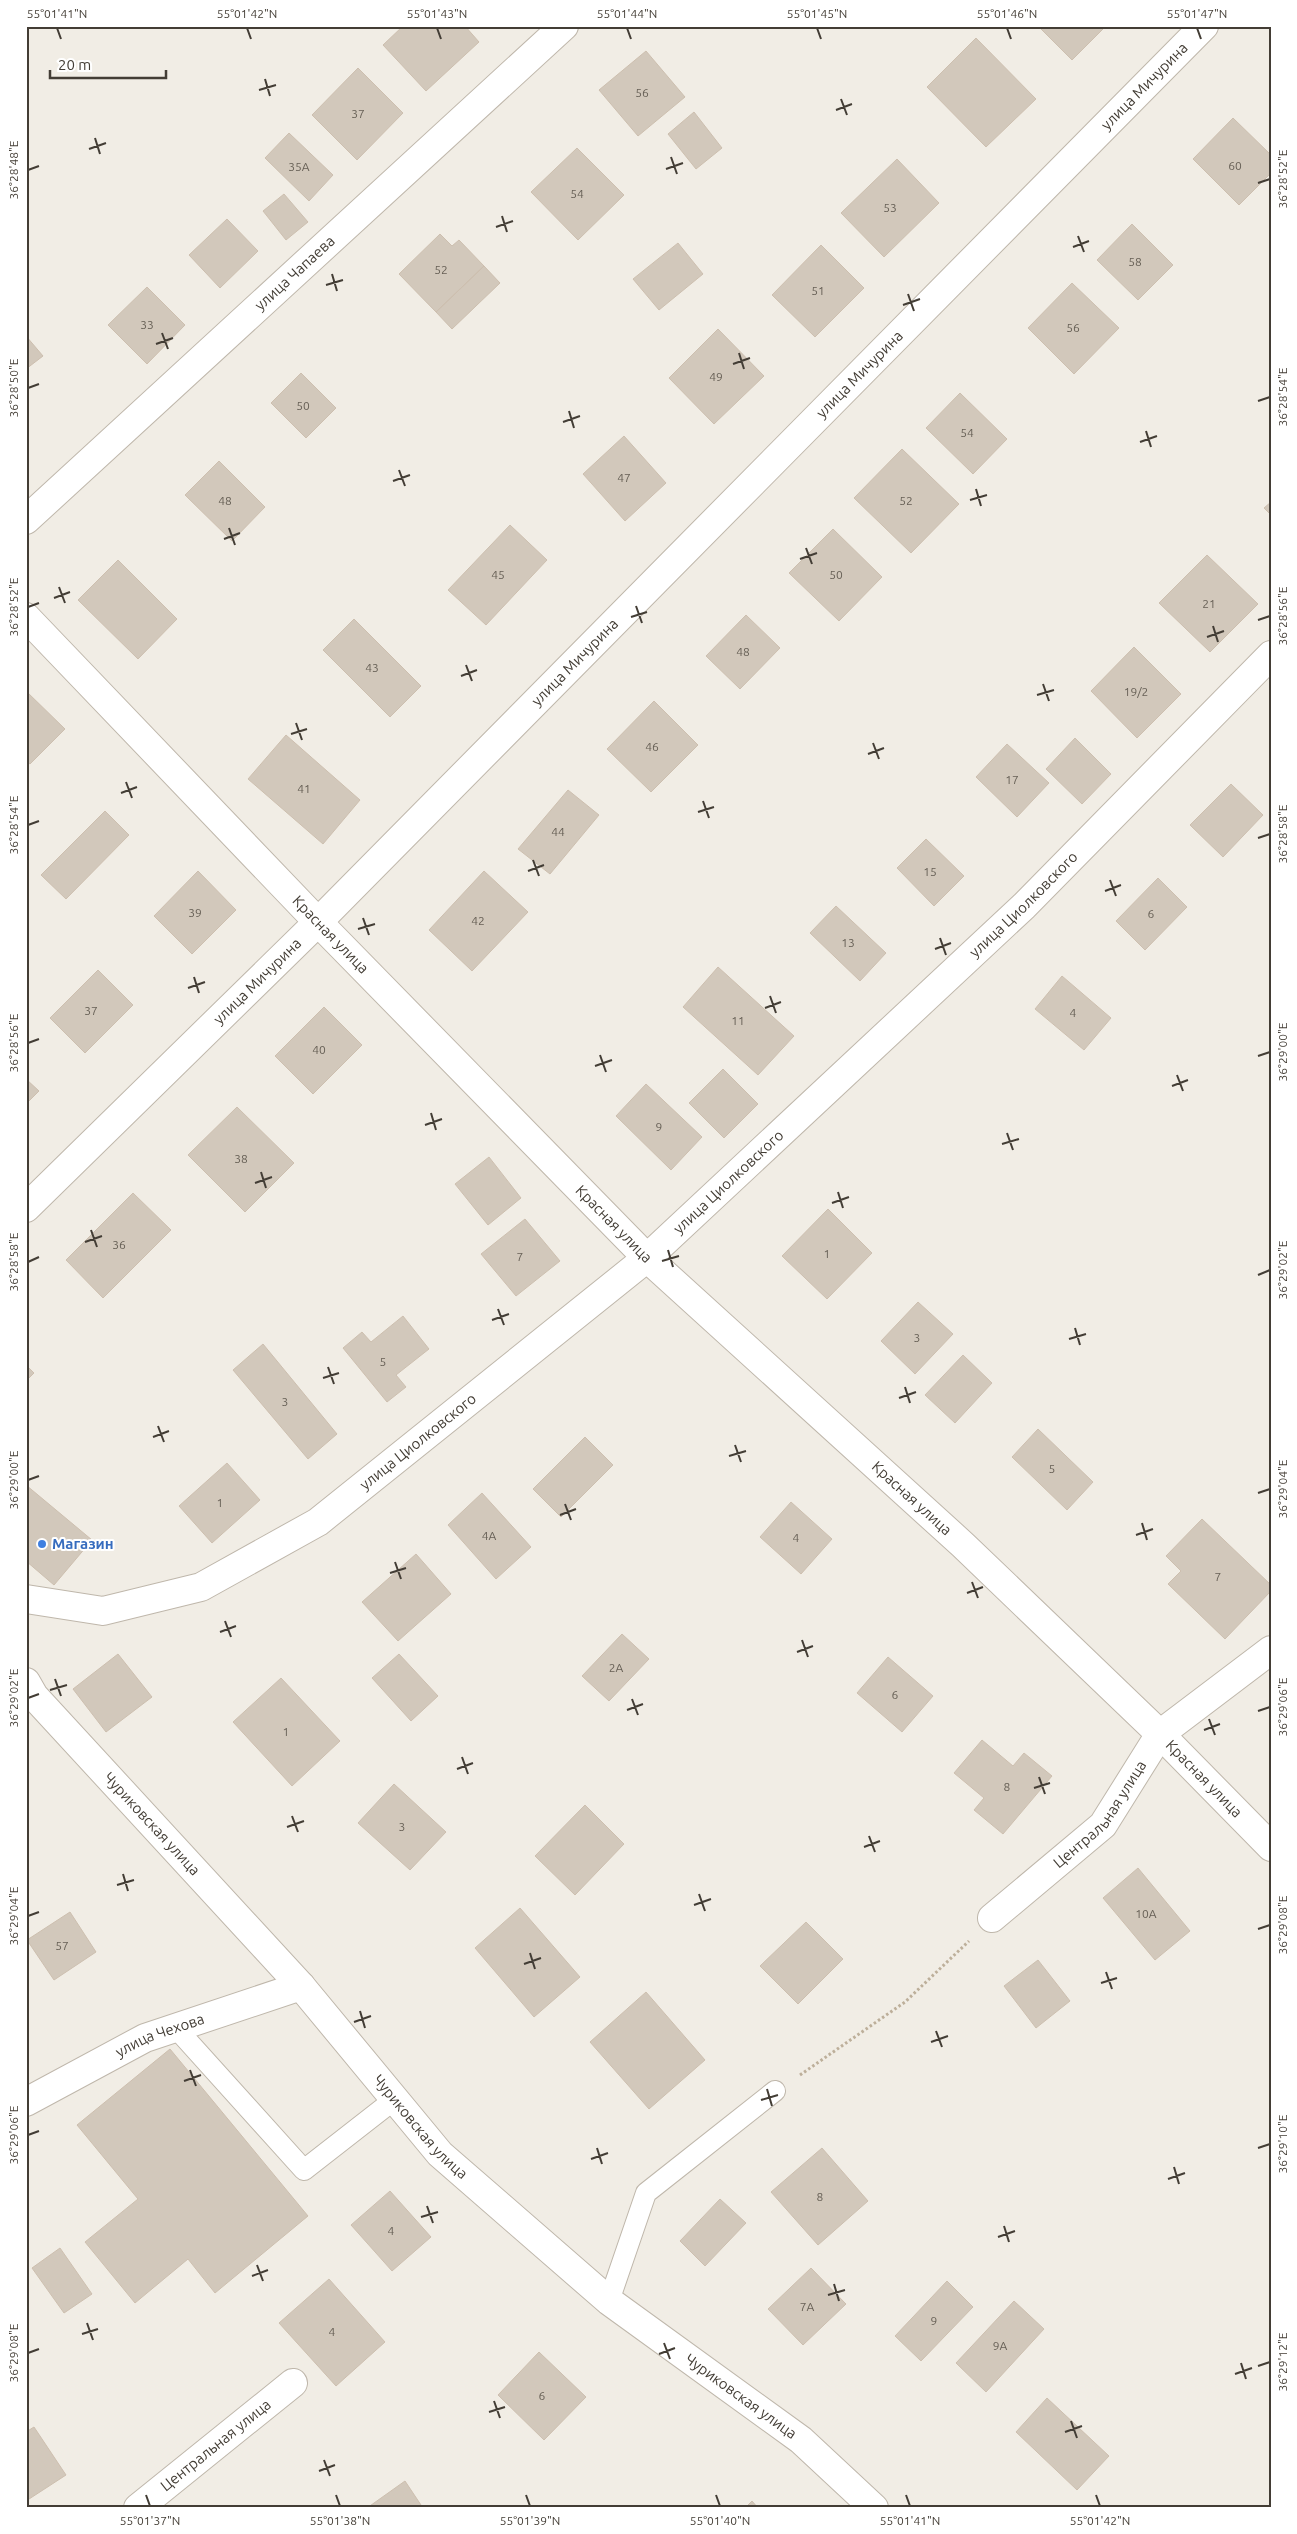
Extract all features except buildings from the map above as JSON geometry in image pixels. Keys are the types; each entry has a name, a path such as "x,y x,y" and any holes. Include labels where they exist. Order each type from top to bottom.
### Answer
{"street":[{"name":"улица Чапаева","path":"26,520 564,26"},
{"name":"улица Мичурина","path":"26,1208 318,922 1204,26"},
{"name":"Красная улица","path":"26,617 318,922 647,1258 963,1545 1160,1734 1271,1847"},
{"name":"улица Циолковского","path":"26,1599 103,1611 201,1587 318,1522 647,1258 1024,906 1271,654"},
{"name":"Центральная улица","path":"992,1918 1103,1825 1160,1734 1271,1650"},
{"name":"Чуриковская улица","path":"26,1682 34,1696 301,1986 440,2154 609,2301 801,2440 874,2508"},
{"name":"улица Чехова","path":"26,2102 145,2038 301,1986"},
{"name":"Центральная улица","path":"138,2508 294,2383"}],"lane":[{"path":"176,2028 304,2170 395,2099"},
{"path":"609,2301 646,2193 775,2091"}],"path":[{"path":"775,2091 905,2002 992,1918"}],"place":[{"name":"Магазин","path":"42,1544"}]}
